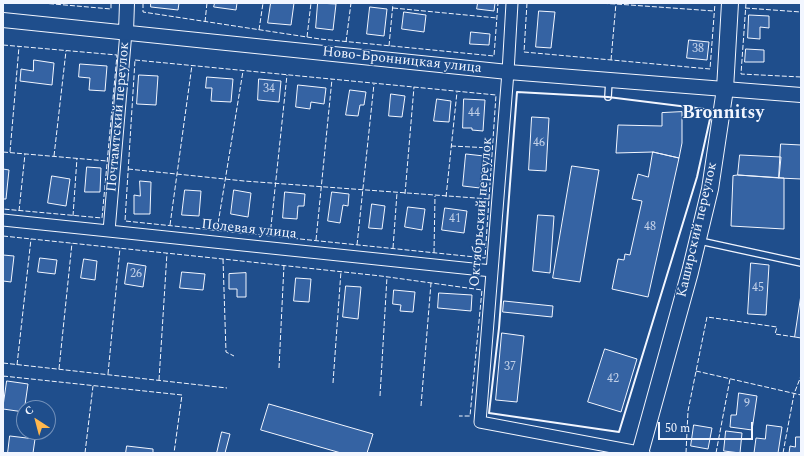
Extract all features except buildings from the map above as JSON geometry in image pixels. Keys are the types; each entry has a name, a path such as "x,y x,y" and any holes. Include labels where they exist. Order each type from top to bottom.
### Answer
{"main road":[{"name":"Каширский переулок","path":"641,453 690,272 710,189 725,89 730,3"}],"street":[{"name":"Почтамтский переулок","path":"109,231 126,32 127,3"},
{"name":"Октябрьский переулок","path":"512,3 508,72 480,422 641,453"},
{"name":"Ново-Бронницкая улица","path":"3,20 508,72 801,95"},
{"name":"Полевая улица","path":"3,220 492,271"}],"lane":[{"path":"608,97 609,80"},
{"path":"698,241 801,263"}],"fence":[{"path":"42,3 111,9 111,3"},
{"path":"143,3 143,12 320,39 494,56 498,3"},
{"path":"205,22 207,3"},
{"path":"259,30 263,3"},
{"path":"307,37 311,3"},
{"path":"346,42 351,3"},
{"path":"389,46 393,3"},
{"path":"527,3 524,52 710,69 715,3"},
{"path":"596,3 714,11"},
{"path":"611,60 616,3"},
{"path":"746,3 741,74 801,77"},
{"path":"393,8 497,18"},
{"path":"745,8 801,12"},
{"path":"3,45 117,55 102,218 3,209"},
{"path":"10,152 19,47"},
{"path":"54,156 66,51"},
{"path":"135,60 496,95 485,258 125,221 135,60"},
{"path":"170,225 192,65"},
{"path":"217,230 243,71"},
{"path":"270,236 287,75"},
{"path":"316,240 332,79"},
{"path":"357,245 374,84"},
{"path":"405,194 414,87"},
{"path":"446,197 457,92"},
{"path":"451,146 492,148"},
{"path":"3,152 107,161"},
{"path":"19,211 25,154"},
{"path":"73,216 77,158"},
{"path":"128,169 244,181 489,199"},
{"path":"393,248 397,193"},
{"path":"434,253 435,196"},
{"path":"3,236 381,276 482,290 470,416 459,416"},
{"path":"17,365 31,239"},
{"path":"59,369 72,243"},
{"path":"108,374 120,248"},
{"path":"159,380 167,253"},
{"path":"223,259 226,352 234,356"},
{"path":"279,368 284,265"},
{"path":"333,383 341,271"},
{"path":"380,396 387,277"},
{"path":"421,406 431,283"},
{"path":"686,453 688,411 707,317 777,327 775,334 795,337"},
{"path":"3,363 227,388"},
{"path":"696,371 801,395"},
{"path":"3,376 182,395 174,453"},
{"path":"3,384 4,376"},
{"path":"783,453 794,394 801,376"},
{"path":"716,453 730,379"},
{"path":"85,453 93,386"}],"wall":[{"path":"517,92 608,97 712,110 697,177 619,432 489,413 499,328 517,92"}],"district":[{"name":"Bronnitsy","path":"723,114"}]}
